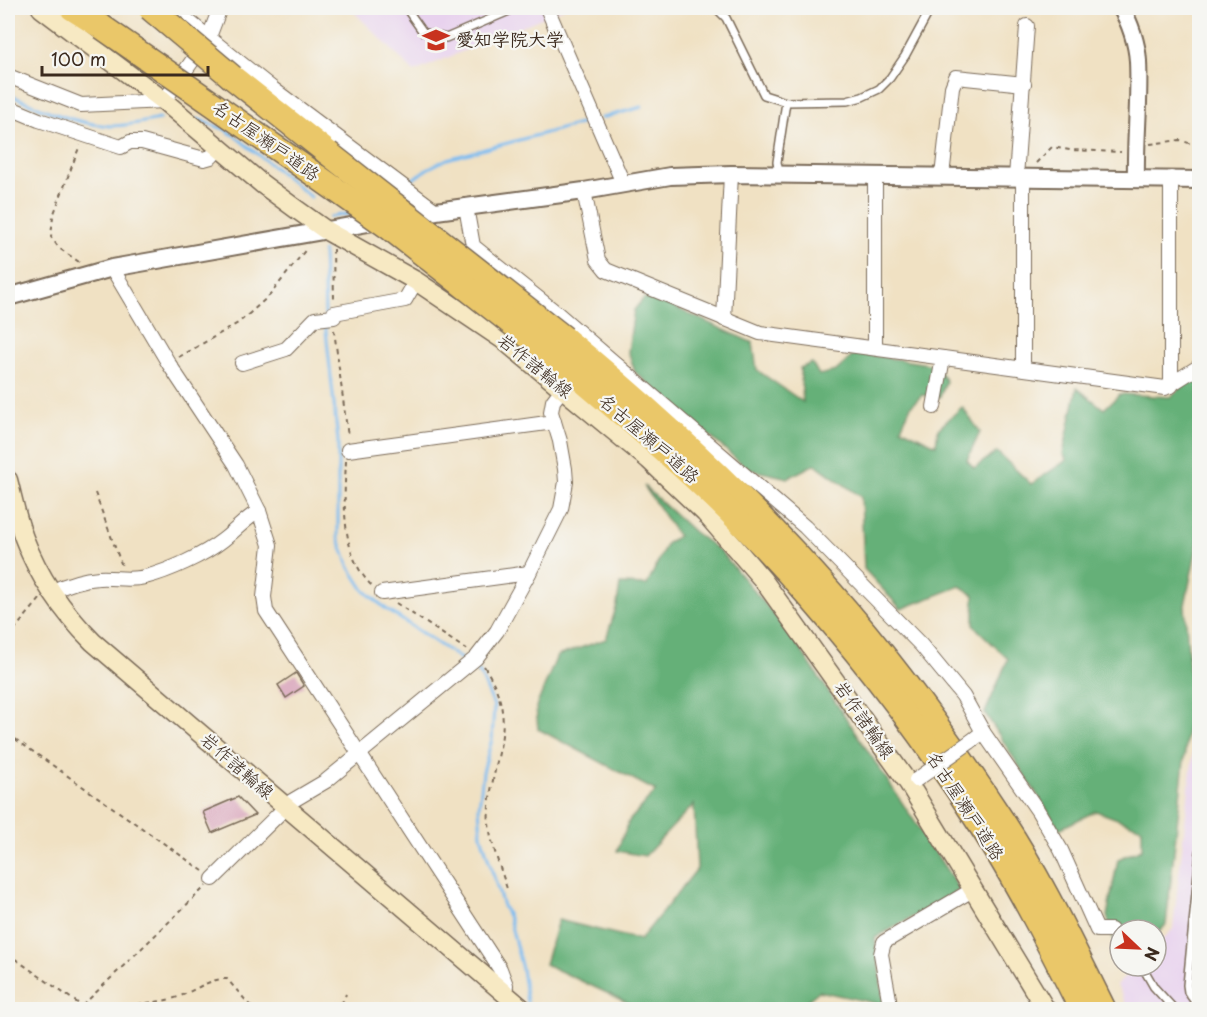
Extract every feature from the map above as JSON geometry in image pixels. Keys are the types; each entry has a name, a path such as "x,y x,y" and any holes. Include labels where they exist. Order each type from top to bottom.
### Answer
{"highway":[{"name":"名古屋瀬戸道路","path":"72,8 638,400 718,475 832,594 876,646 916,699 1004,824 1060,920 1104,1010"},
{"name":"名古屋瀬戸道路","path":"150,8 232,78 328,153 558,346 633,422 706,489 818,608 861,659 949,777 987,836 1042,931 1082,1010"}],"main road":[{"name":"岩作諸輪線","path":"40,8 164,101 262,184 327,231 416,281 502,339 649,460 719,529 769,588 912,782 1046,1010"},
{"name":"岩作諸輪線","path":"8,480 24,538 51,592 74,623 285,808 515,1002"}],"street":[{"path":"172,8 273,89 436,211"},
{"path":"8,76 81,105 164,101 209,37 220,8"},
{"path":"547,8 623,183"},
{"path":"1122,8 1128,19 1138,59 1135,146 1137,178"},
{"path":"1023,368 1019,174 1027,26"},
{"path":"942,176 952,87 956,77 1024,84"},
{"path":"8,107 39,120 121,147 130,142 142,142 204,159 211,157 219,148"},
{"path":"724,319 730,174"},
{"path":"8,297 112,268 436,211 670,177 730,174 875,176 1019,174 1200,180"},
{"path":"874,348 875,176"},
{"path":"1171,178 1171,386"},
{"path":"584,191 598,260 606,270 760,333 1165,388 1200,366"},
{"path":"466,207 473,246 558,314 805,526 921,645 963,696 983,732 1038,812 1061,850 1097,930 1108,931"},
{"path":"112,268 169,364 236,465 259,511 270,545 264,597 266,611 500,969 515,1002"},
{"path":"242,363 286,349 310,322 325,317 334,317 334,313 401,302 405,300 416,281"},
{"path":"934,407 943,358"},
{"path":"213,879 292,801 326,781 476,658 496,630 529,573 561,509 565,494 565,469 551,407 563,388"},
{"path":"348,450 554,422"},
{"path":"51,592 63,586 93,579 135,579 156,573 198,555 221,541 244,519 259,511"},
{"path":"382,593 529,573"},
{"path":"912,782 983,732"},
{"path":"891,1010 881,954 884,942 974,889"}],"lane":[{"path":"406,8 423,32 446,38 516,8"},
{"path":"716,8 726,18 764,94 786,102 847,101 879,89 890,78 905,56 931,8"},
{"path":"779,174 777,162 786,102"},
{"path":"1200,852 1187,985 1188,992 1200,1009"},
{"path":"1149,978 1175,1010"}],"path":[{"path":"83,135 53,216 51,237 59,248 82,264 85,275"},
{"path":"1019,174 1037,163 1052,147 1119,153 1135,146 1180,140 1200,147"},
{"path":"169,364 238,323 270,295 306,251 308,245"},
{"path":"95,493 126,579"},
{"path":"8,638 33,606 44,595 51,592"},
{"path":"8,734 213,879 83,1005 75,1010"},
{"path":"8,954 83,1005 92,1008 174,999 219,979 227,979 254,1010"},
{"path":"334,1010 346,994"}],"shaded area":[{"name":"愛知学院大学","path":"350,8 565,8 414,72"},
{"path":"1199,699 1199,1009 1128,1009 1117,985 1124,978 1168,978 1168,934 1173,929"}],"green space":[{"path":"644,298 663,302 753,343 757,370 803,402 800,368 812,363 819,375 836,371 856,353 935,365 946,381 940,397 922,395 911,406 901,428 936,445 938,429 962,407 980,432 967,460 974,468 997,452 1031,484 1067,460 1063,454 1077,388 1104,409 1120,394 1170,397 1199,373 1199,537 1185,605 1191,697 1167,918 1108,920 1107,916 1118,859 1142,849 1142,828 1096,811 1059,829 985,713 1008,659 974,626 974,595 960,586 901,609 864,569 861,497 815,464 788,478 748,469 635,372 628,351 634,310"},
{"path":"644,486 694,532 720,551 789,632 960,890 875,938 884,1005 819,991 800,1009 641,1009 545,964 558,920 640,940 697,869 694,804 645,856 617,851 629,821 656,791 538,729 536,707 557,656 606,639 617,605 620,584 647,585 667,543 678,536"}],"building":[{"path":"296,673 304,686 286,698 278,685"},
{"path":"238,797 255,815 212,833 203,812"}],"waterway":[{"path":"8,94 57,115 97,125 122,125 160,119"},
{"path":"601,118 642,107"},
{"path":"197,119 224,129 235,136 311,197"},
{"path":"406,184 427,169 447,159 591,121"},
{"path":"330,217 353,213"},
{"path":"323,251 325,315"},
{"path":"325,322 338,441 338,537 350,568 364,590 386,609 464,661"},
{"path":"472,667 480,673 494,706 492,739 483,772 479,808 481,835 503,906 509,918 522,969 527,1002"}],"place":[{"name":"愛知学院大学","path":"436,40"}]}
